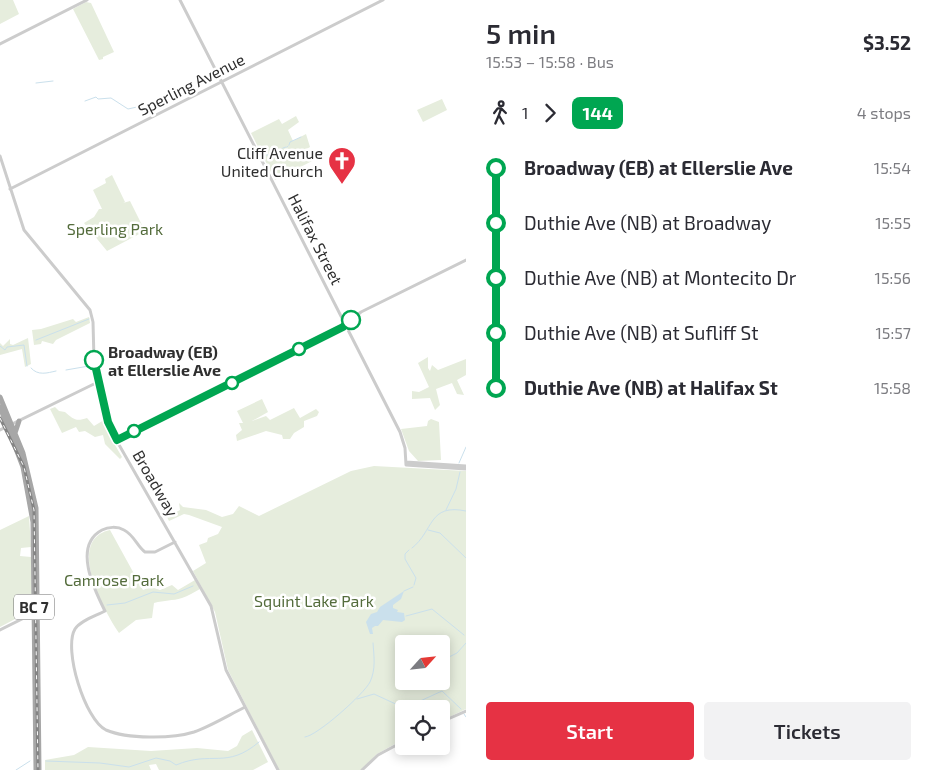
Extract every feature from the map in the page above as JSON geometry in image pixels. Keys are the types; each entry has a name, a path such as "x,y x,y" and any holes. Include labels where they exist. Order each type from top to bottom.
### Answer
{"main road":[{"name":"BC 7","path":"0,397 25,472 31,507 37,770"},
{"name":"BC 7","path":"0,408 15,433 32,487 38,532 37,770"},
{"path":"15,433 19,421"}],"street":[{"path":"0,44 87,0"},
{"name":"Halifax Street","path":"180,0 400,432 406,463 466,468"},
{"name":"Sperling Avenue","path":"10,189 383,0"},
{"name":"Broadway","path":"0,156 27,235 90,310 93,322 93,356 109,426 213,609 224,665 278,770"},
{"path":"117,440 346,325 361,312 466,260"},
{"path":"0,430 98,382"},
{"path":"175,542 154,552 145,552 122,529 112,528 101,531 94,537 89,546 88,570 91,584 105,612 79,625 73,636 77,684 101,727 110,731 136,736 185,734 197,731 245,706"},
{"path":"0,630 34,613"},
{"path":"450,718 466,710"},
{"path":"362,770 378,755 395,746"}],"green space":[{"path":"0,0 13,0 19,14 0,24"},
{"path":"86,2 91,3 114,52 103,57 103,59 99,60 73,9"},
{"path":"442,99 447,110 423,122 417,110"},
{"path":"296,116 299,122 288,130 293,141 306,134 310,147 300,153 303,158 313,153 316,159 275,180 251,133 279,119 282,124"},
{"name":"Sperling Park","path":"112,175 125,202 123,203 130,201 145,231 107,251 84,223 94,217 99,209 102,209 93,190 106,183 105,179"},
{"path":"89,317 90,323 56,340 53,344 42,341 41,344 34,345 32,330 73,319 76,322"},
{"path":"28,338 31,364 25,367 22,349 0,355 0,343 3,346 10,339 10,344 13,345"},
{"path":"428,357 428,368 430,371 432,365 438,370 466,359 466,375 457,380 464,395 457,394 452,383 436,389 440,405 435,410 430,398 412,399 412,391 419,392 429,387 418,363"},
{"path":"262,399 268,412 252,421 266,416 270,420 294,408 300,418 316,409 319,412 317,416 304,421 304,427 294,433 290,439 283,439 282,435 266,431 237,441 236,435 242,430 239,423 243,423 237,411"},
{"path":"55,407 75,419 87,418 94,426 104,420 105,428 122,457 120,459 105,444 103,435 95,437 85,431 79,432 76,427 62,433 50,409"},
{"path":"431,419 439,422 441,460 418,461 409,451 401,429 427,426 428,421"},
{"name":"Squint Lake Park","path":"374,466 466,471 466,709 450,717 450,700 395,700 395,744 377,754 361,770 279,770 228,670 215,612 193,571 206,563 199,545 207,542 208,538 218,534 222,527 184,514 169,521 167,517 180,510 179,503 183,507 206,510 222,517 233,514 239,506 259,516 351,471"},
{"path":"29,516 31,547 21,548 20,556 31,557 32,610 0,627 0,530"},
{"name":"Camrose Park","path":"110,530 143,590 151,587 160,590 172,585 178,590 195,580 200,589 182,598 154,603 152,618 136,620 119,633 112,623 98,593 89,561 90,547 97,536"},
{"path":"252,730 268,762 253,770 159,770 156,764 149,765 151,770 45,770 45,760 74,755 88,747 151,751 197,748 228,751 237,746 242,736"}],"water":[{"path":"404,591 401,599 393,605 393,608 398,610 397,612 404,613 405,620 402,622 383,620 378,626 372,628 373,634 370,634 366,622 371,614 377,612 380,607"}],"waterway":[{"path":"36,83 53,81"},
{"path":"85,101 96,97 98,99 111,98 128,109 137,107 143,111"},
{"path":"289,145 290,142 301,137"},
{"path":"274,151 282,149"},
{"path":"263,155 272,155 273,152"},
{"path":"272,155 285,158"},
{"path":"286,158 294,157"},
{"path":"36,340 89,319"},
{"path":"0,346 5,350 7,347 24,345 27,366"},
{"path":"66,370 89,366"},
{"path":"31,368 40,373 56,371"},
{"path":"459,463 466,447"},
{"path":"446,510 456,489 460,472"},
{"path":"412,548 438,515 445,511 466,511"},
{"path":"428,530 440,533 466,558"},
{"path":"409,550 405,554 405,559 416,578 414,585"},
{"path":"107,605 125,603 153,592 174,594 193,586"},
{"path":"404,591 413,587"},
{"path":"406,616 432,609 464,635"},
{"path":"305,737 329,722 366,688 373,672 373,643"},
{"path":"450,656 457,653 466,643"},
{"path":"357,699 374,694 400,706 418,702 442,691 461,709"},
{"path":"46,761 100,763 129,767 156,758 170,761 176,765 200,759 228,758 247,750 259,742"},
{"path":"16,770 30,761"}],"railway":[{"path":"0,418 24,467 34,510 38,770"}],"bus line":[{"name":"144","path":"94,360 108,422 117,440 343,327 351,320"}],"place":[{"name":"Cliff Avenue United Church","path":"342,185"},
{"name":"Broadway (EB) at Ellerslie Ave","path":"94,360"}]}
